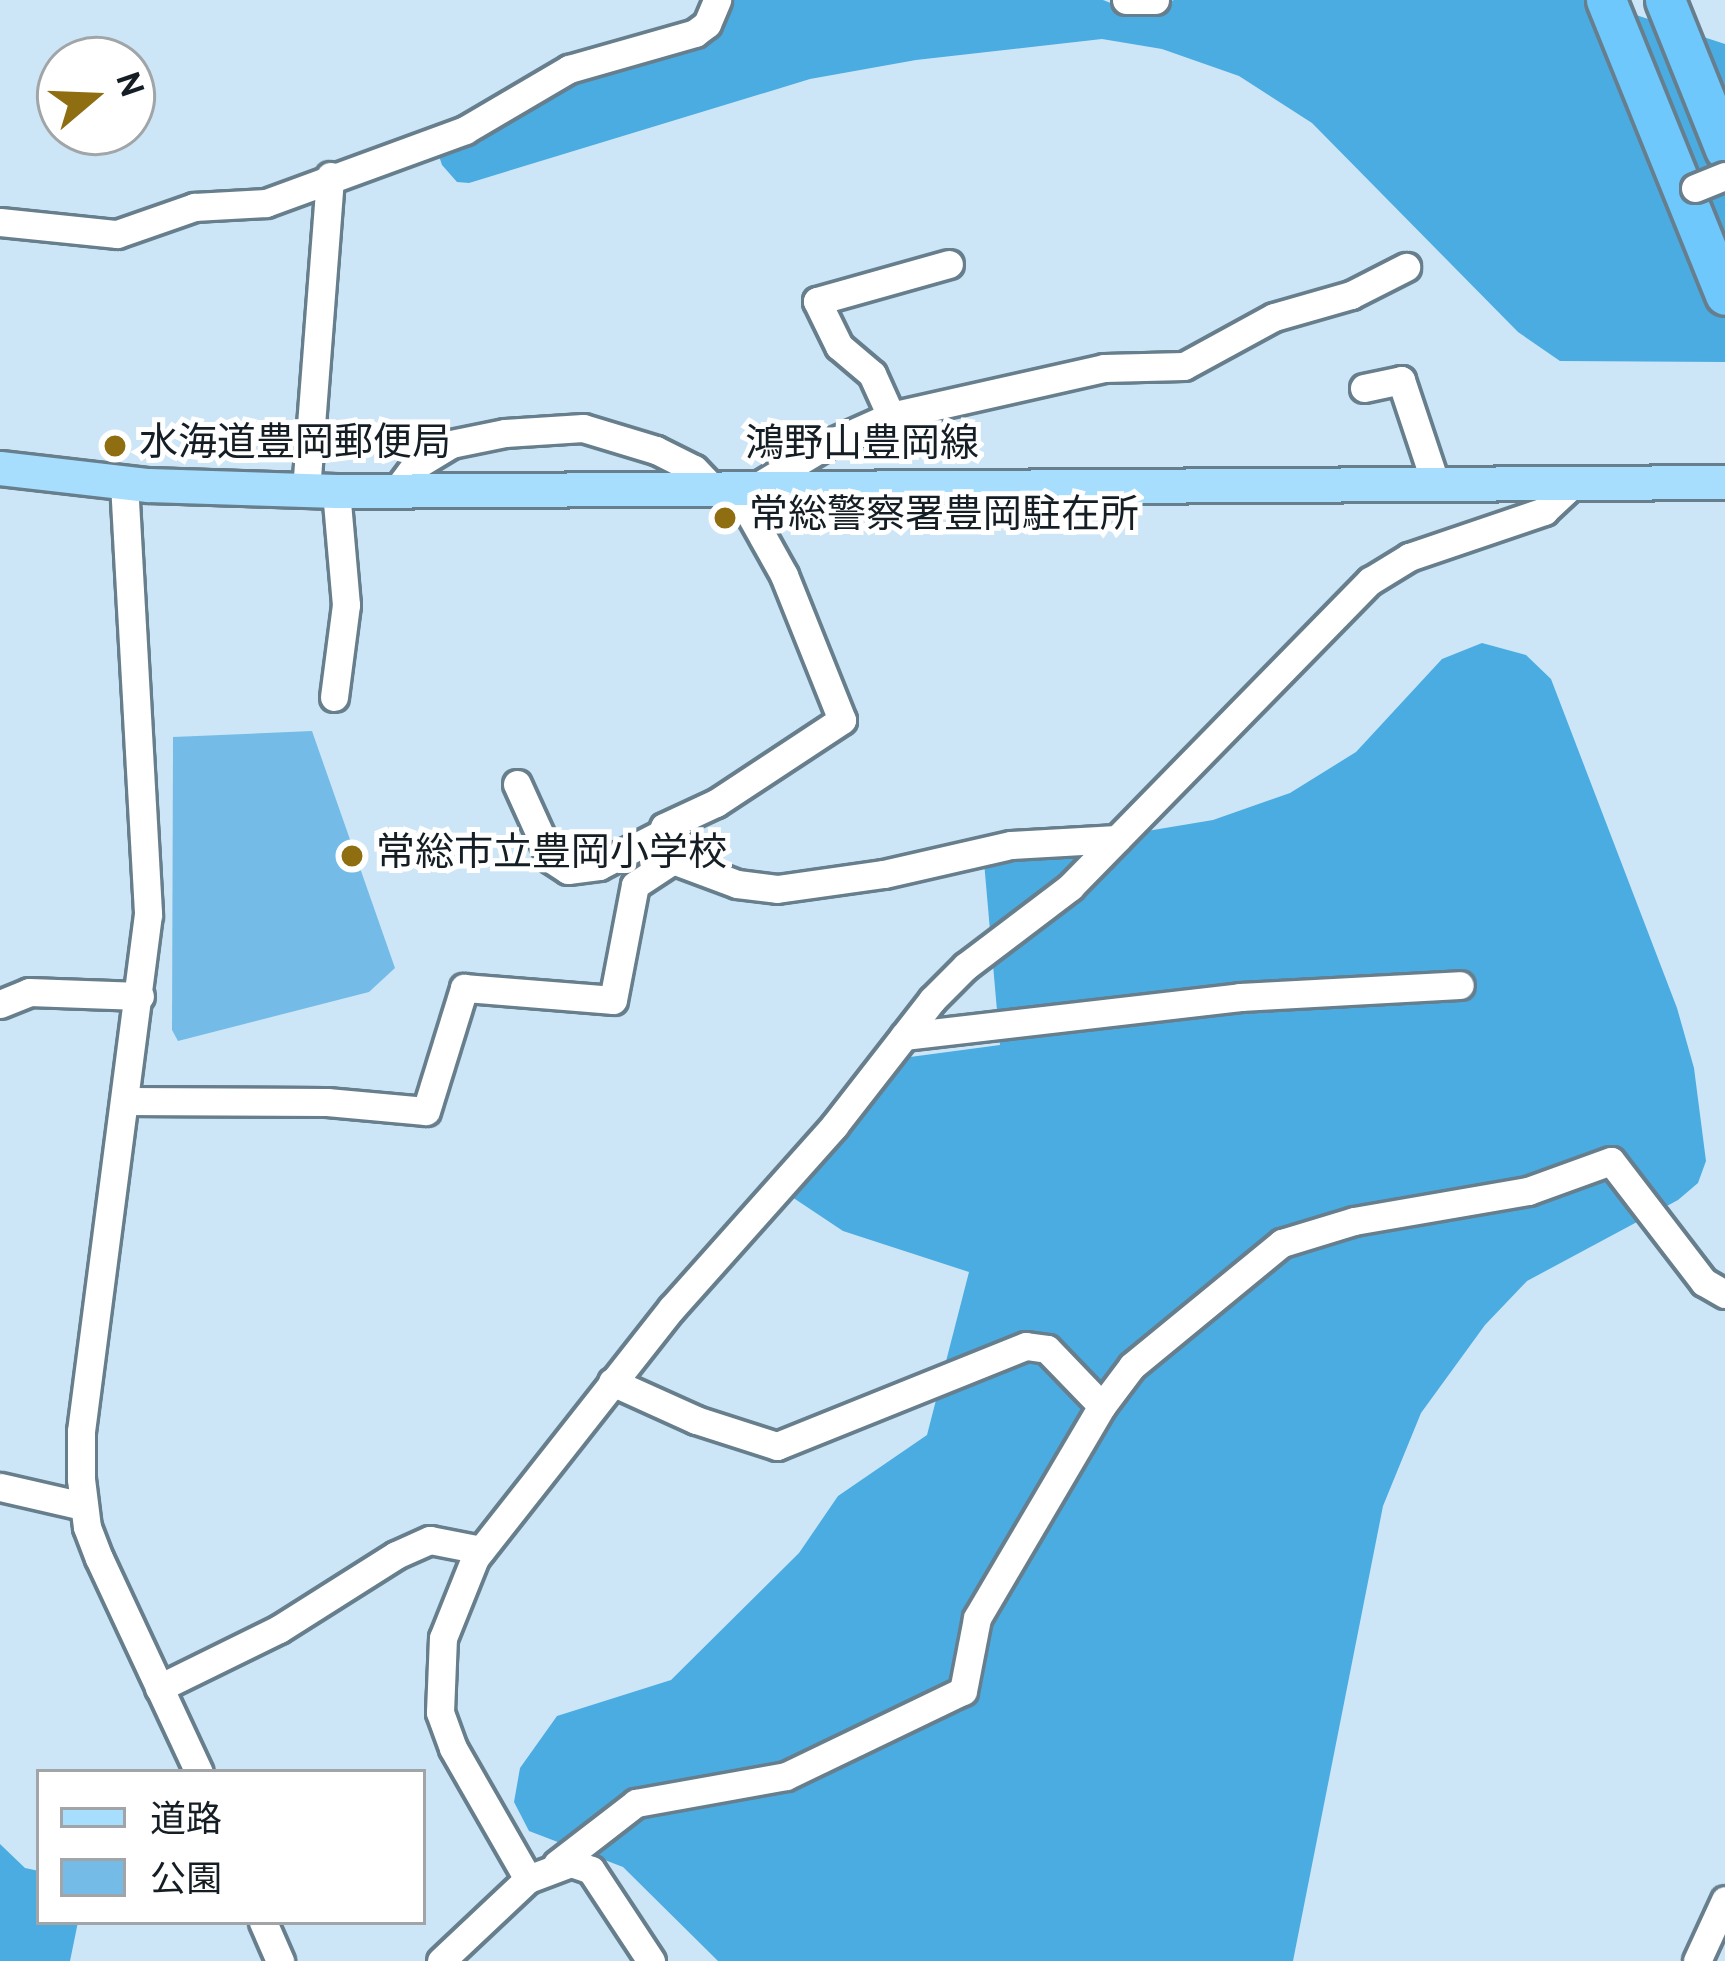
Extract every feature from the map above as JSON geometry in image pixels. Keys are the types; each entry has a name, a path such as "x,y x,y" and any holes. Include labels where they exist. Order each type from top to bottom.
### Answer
{"highway":[{"path":"1606,0 1690,190 1725,295"},
{"path":"1626,0 1725,240"},
{"path":"1665,0 1725,149"},
{"path":"1684,0 1725,98"}],"main road":[{"name":"鴻野山豊岡線","path":"0,468 124,483 321,491 1725,482"}],"street":[{"path":"0,222 117,234 194,207 266,203 465,130 569,69 695,33 707,24 717,0"},
{"path":"1126,0 1155,0"},
{"path":"330,176 321,491 346,605 334,697"},
{"path":"1690,190 1725,176"},
{"path":"891,416 872,374 839,346 817,301 949,264"},
{"path":"734,489 891,416 1103,368 1184,366 1274,317 1351,295 1406,267"},
{"path":"1364,388 1401,380 1436,485"},
{"path":"396,491 415,466 451,444 505,433 583,428 656,451 734,489 784,575 842,720 716,803 664,826 673,860"},
{"path":"124,483 148,914 81,1431 83,1506 99,1558 198,1769"},
{"path":"528,1879 452,1748 440,1712 443,1638 481,1550 612,1382 966,966 1070,887 1370,581 1409,557 1544,511 1573,484"},
{"path":"517,784 551,860 568,870 598,866 665,832"},
{"path":"673,860 737,884 777,889 884,874 1011,845 1118,839"},
{"path":"125,1101 327,1102 426,1111 464,988 614,1000 635,885 673,860"},
{"path":"904,1036 1240,997 1460,985"},
{"path":"0,1004 29,992 140,996"},
{"path":"440,1961 528,1879 557,1864 636,1803 786,1776 964,1691 977,1618 1102,1406 1132,1366 1282,1243 1354,1221 1528,1191 1611,1161 1704,1282 1725,1294"},
{"path":"612,1382 696,1420 777,1446 1026,1346 1047,1349 1102,1406"},
{"path":"0,1487 83,1506"},
{"path":"159,1688 279,1629 396,1555 430,1540 481,1550"},
{"path":"557,1864 591,1870 651,1961"},
{"path":"1696,1961 1725,1900"},
{"path":"264,1925 280,1961"}],"green space":[{"path":"312,731 395,968 369,992 178,1041 172,1030 173,737"}],"shaded area":[{"path":"730,0 1103,0 1139,14 1174,0 1590,0 1725,44 1725,362 1560,361 1518,332 1312,123 1239,76 1162,49 1102,39 916,60 810,79 469,183 457,182 442,165 437,150 563,83 720,26"},
{"path":"1482,643 1526,655 1551,679 1677,1008 1694,1068 1706,1161 1698,1183 1678,1200 1527,1281 1485,1325 1421,1413 1383,1506 1293,1961 718,1961 623,1867 529,1831 514,1802 520,1768 557,1716 671,1680 799,1553 838,1496 927,1435 969,1272 843,1231 789,1195 910,1057 1000,1045 982,839 1135,833 1213,820 1290,793 1356,752 1442,659"},
{"path":"0,1844 25,1868 36,1870 36,1925 77,1925 70,1961 0,1961"}],"place":[{"name":"水海道豊岡郵便局","path":"115,446"},
{"name":"常総警察署豊岡駐在所","path":"725,518"},
{"name":"常総市立豊岡小学校","path":"352,856"}]}
